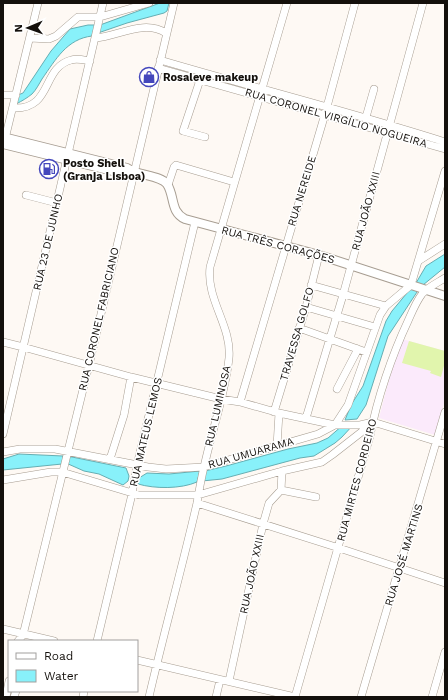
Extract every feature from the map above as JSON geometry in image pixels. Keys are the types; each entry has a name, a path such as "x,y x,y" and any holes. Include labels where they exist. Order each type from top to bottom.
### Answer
{"street":[{"path":"38,3 4,142 68,157 127,168 133,172 162,180 168,185 176,165 234,182"},
{"name":"RUA 23 DE JUNHO","path":"3,434 103,3"},
{"path":"30,38 52,38 78,17 100,17 149,3"},
{"name":"RUA CORONEL FABRICIANO","path":"24,638 174,3"},
{"name":"RUA LUMINOSA","path":"149,697 197,503 204,467 221,399 228,360 229,344 210,289 210,267 287,3"},
{"name":"RUA NEREIDE","path":"240,402 327,106 355,3"},
{"name":"RUA JOÃO XXIII","path":"306,418 343,295 423,3"},
{"path":"95,38 116,35 147,27 161,30 166,33"},
{"path":"13,108 29,107 36,102 56,69 64,63 75,59 90,61"},
{"name":"RUA CORONEL VIRGÍLIO NOGUEIRA","path":"159,64 445,149"},
{"name":"RUA CORONEL VIRGÍLIO NOGUEIRA","path":"159,64 200,80 327,106 445,142"},
{"path":"200,80 183,131 206,137"},
{"path":"366,117 374,89"},
{"path":"3,96 16,95"},
{"path":"412,285 445,172"},
{"name":"RUA TRÊS CORAÇÕES","path":"168,185 176,213 182,217 285,247 319,255 445,296"},
{"path":"26,195 57,203"},
{"name":"RUA MATEUS LEMOS","path":"97,640 132,494 137,465 156,383 195,222"},
{"path":"420,260 445,244"},
{"name":"TRAVESSA GOLFO","path":"277,446 276,412 319,255"},
{"name":"RUA MIRTES CORDEIRO","path":"295,697 392,359 416,304 426,290 445,278"},
{"name":"RUA UMUARAMA","path":"3,452 20,449 42,448 68,451 137,465 166,469 204,467 318,434 335,425 348,405 375,327 386,306 412,285"},
{"path":"311,286 386,306"},
{"path":"306,307 375,327"},
{"path":"299,328 366,352"},
{"path":"3,342 130,377 221,399 240,402 276,412 335,425 373,422 445,444"},
{"path":"337,388 358,349"},
{"path":"110,459 124,415 130,377"},
{"name":"RUA JOSÉ MARTINS","path":"361,697 445,412"},
{"path":"3,480 52,472 62,472 132,494 166,496 198,495 282,471 322,462 373,422"},
{"path":"282,471 282,490 316,497"},
{"name":"RUA JOÃO XXIII","path":"229,681 263,524 269,503 282,490"},
{"path":"197,503 445,583"},
{"path":"3,629 24,638 44,640"},
{"path":"432,697 445,652"},
{"path":"138,660 295,697"},
{"path":"216,697 220,680"},
{"path":"6,697 8,686"}],"shaded area":[{"path":"402,339 445,351 445,400 435,435 379,418"}],"green space":[{"path":"409,341 445,351 445,362 441,377 430,373 431,371 402,363"}],"water":[{"path":"160,3 169,3 167,11 164,13 98,33 100,25"},
{"path":"95,25 92,36 76,41 63,51 57,57 32,94 16,104 18,95 23,93 51,51 70,29"},
{"path":"445,254 445,267 423,285 416,283 426,266"},
{"path":"412,287 419,289 388,336 366,405 357,419 345,420 351,405 363,386 386,321 392,311"},
{"path":"354,424 335,443 314,456 300,458 222,479 202,481 205,471 288,449 317,443 328,438 343,425"},
{"path":"19,454 63,456 62,464 3,470 3,459"},
{"path":"67,456 126,468 129,476 128,481 123,485 99,474 84,471 66,463"},
{"path":"200,471 197,482 183,486 160,487 138,484 139,478 147,473 169,474"}],"place":[{"name":"Rosaleve makeup","path":"149,77"},
{"name":"Posto Shell (Granja Lisboa)","path":"49,169"}]}
